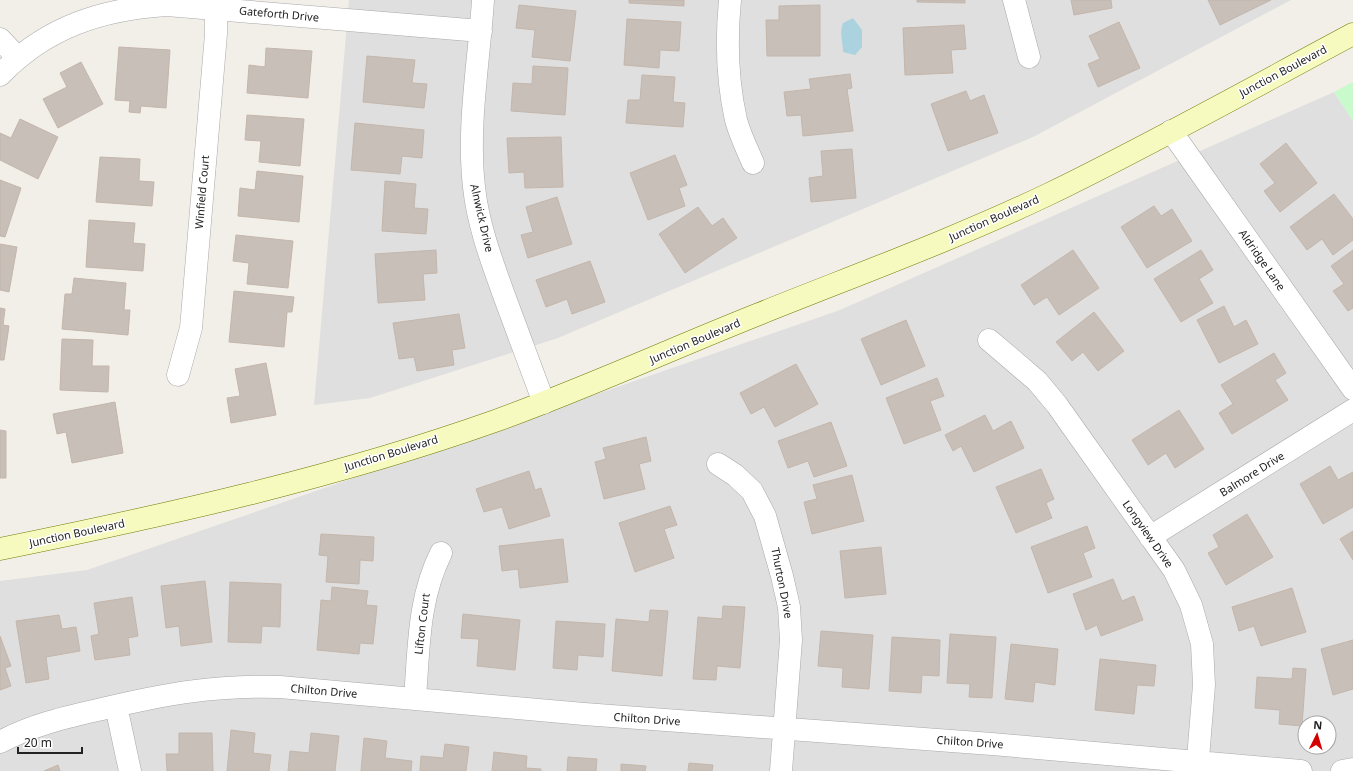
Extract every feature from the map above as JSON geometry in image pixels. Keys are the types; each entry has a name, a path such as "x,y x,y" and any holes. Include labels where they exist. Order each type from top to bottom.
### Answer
{"main road":[{"name":"Junction Boulevard","path":"0,549 102,528 274,488 418,446 544,403 934,244 1048,195 1353,34"}],"street":[{"name":"Alnwick Drive","path":"483,0 473,120 472,155 474,189 483,230 496,272 544,403"},
{"path":"730,0 728,24 728,74 737,121 753,163"},
{"path":"1014,0 1029,57"},
{"name":"Gateforth Drive","path":"0,75 17,57 49,35 92,17 133,7 167,5 216,8 481,31"},
{"name":"Winfield Court","path":"178,375 191,328 216,34 216,8"},
{"path":"0,39 17,57"},
{"name":"Aldridge Lane","path":"1171,131 1353,389"},
{"name":"Longview Drive","path":"990,340 1042,387 1174,570 1191,605 1202,644 1204,686 1197,766"},
{"name":"Balmore Drive","path":"1150,537 1353,410"},
{"name":"Thurton Drive","path":"718,464 735,475 752,492 765,516 774,544 788,607 791,640 781,771"},
{"name":"Lifton Court","path":"415,698 421,616 426,591 432,572 441,553"},
{"name":"Chilton Drive","path":"0,742 36,726 167,694 239,686 280,687 607,716 785,728 1197,766 1301,771"},
{"path":"116,706 130,771"},
{"path":"1342,771 1353,770"}],"shaded area":[{"path":"349,0 1291,0 1033,137 558,338 370,398 314,405"},
{"path":"1334,92 1353,121 1353,771 0,771 0,581 87,570 840,310"}],"green space":[{"path":"1353,82 1353,121 1334,92"}],"water":[{"path":"853,18 862,30 862,47 855,55 843,52 841,34 843,23"}],"building":[{"path":"629,0 684,0 684,6 629,3"},
{"path":"917,0 965,0 965,3 917,2"},
{"path":"1071,0 1111,0 1112,8 1074,15"},
{"path":"1208,0 1271,0 1220,25"},
{"path":"519,5 576,11 570,61 532,57 535,30 516,28"},
{"path":"820,5 820,56 767,56 766,20 779,20 779,6"},
{"path":"627,19 681,22 679,51 660,50 659,68 624,65"},
{"path":"1119,22 1140,68 1098,87 1088,64 1100,59 1089,36"},
{"path":"964,25 966,49 951,50 953,73 905,75 903,28"},
{"path":"119,47 170,50 166,108 141,106 140,113 129,112 130,101 115,100"},
{"path":"266,48 312,51 308,98 247,93 249,65 265,67"},
{"path":"367,56 415,60 412,83 427,84 424,108 363,102"},
{"path":"81,62 103,104 58,128 43,99 67,87 60,73"},
{"path":"533,66 568,68 565,115 511,111 513,83 532,84"},
{"path":"850,74 852,88 847,89 853,131 803,136 801,115 787,116 784,92 811,89 809,79"},
{"path":"642,75 675,77 673,102 685,103 683,127 626,123 628,100 640,100"},
{"path":"966,91 970,101 984,95 998,133 948,151 931,104"},
{"path":"247,115 304,119 300,166 259,162 261,141 245,140"},
{"path":"20,119 58,137 38,179 0,160 0,133 11,138"},
{"path":"355,123 424,130 422,158 402,156 400,174 351,170"},
{"path":"561,137 563,187 525,188 524,172 509,173 507,138"},
{"path":"1286,143 1317,183 1280,212 1264,191 1275,183 1260,164"},
{"path":"852,149 856,198 811,202 809,178 823,176 821,151"},
{"path":"675,155 687,185 679,188 685,206 648,220 630,173"},
{"path":"100,157 140,159 139,181 154,182 152,206 96,202"},
{"path":"257,171 303,176 299,222 238,216 240,188 255,190"},
{"path":"0,180 21,188 5,237 0,236"},
{"path":"385,181 416,184 414,208 428,209 426,234 382,231"},
{"path":"1334,194 1353,219 1353,240 1333,255 1322,239 1307,250 1290,227"},
{"path":"557,197 572,244 528,258 521,235 533,232 526,207"},
{"path":"1154,206 1161,216 1172,209 1192,241 1147,268 1121,227"},
{"path":"698,207 712,226 723,218 737,238 685,273 659,234"},
{"path":"89,220 135,223 133,243 145,244 143,271 86,267"},
{"path":"236,235 293,241 288,288 247,284 249,263 233,261"},
{"path":"0,244 17,247 9,292 0,290"},
{"path":"436,250 437,273 423,274 425,300 378,303 375,254"},
{"path":"1073,250 1099,288 1059,315 1047,297 1034,305 1021,285"},
{"path":"1201,250 1213,270 1199,279 1213,303 1181,322 1154,279"},
{"path":"1353,250 1353,308 1348,311 1333,291 1344,284 1331,266"},
{"path":"590,261 605,302 572,314 567,299 546,307 536,280"},
{"path":"74,278 126,283 124,310 130,310 128,335 62,329 65,294 72,294"},
{"path":"234,291 294,297 292,312 287,312 284,347 229,342"},
{"path":"1224,306 1234,327 1246,320 1258,344 1219,363 1197,320"},
{"path":"0,308 5,309 3,325 9,326 4,360 0,360"},
{"path":"1094,312 1124,351 1098,371 1083,352 1072,361 1056,342"},
{"path":"459,314 465,348 452,350 454,365 417,371 414,357 399,359 393,323"},
{"path":"906,320 925,366 881,385 861,339"},
{"path":"62,339 93,340 92,366 109,366 108,392 60,390"},
{"path":"1274,353 1286,373 1275,380 1288,400 1232,434 1219,413 1233,404 1221,385"},
{"path":"266,363 276,415 231,423 227,398 240,396 235,369"},
{"path":"796,364 818,404 775,427 764,407 751,414 740,393"},
{"path":"937,378 944,396 930,401 941,430 904,444 886,398"},
{"path":"115,402 123,453 72,463 66,432 57,434 53,414"},
{"path":"1179,410 1204,449 1175,468 1166,453 1148,465 1132,440"},
{"path":"985,415 993,431 1011,421 1024,448 974,472 961,446 953,451 945,435"},
{"path":"831,422 847,466 814,477 808,461 788,468 778,441"},
{"path":"0,430 6,431 6,478 0,478"},
{"path":"646,437 651,461 639,464 645,489 604,499 595,462 606,459 603,448"},
{"path":"1330,466 1338,480 1353,472 1353,507 1323,524 1300,484"},
{"path":"1041,469 1054,499 1046,503 1052,518 1016,533 996,487"},
{"path":"529,471 535,490 541,488 550,516 509,529 502,507 484,512 476,489"},
{"path":"852,475 864,521 812,534 804,502 817,499 813,485"},
{"path":"670,506 677,525 664,529 674,558 635,572 619,523"},
{"path":"1247,514 1273,557 1226,585 1208,553 1219,547 1213,535"},
{"path":"1087,526 1095,548 1083,553 1092,577 1048,593 1031,547"},
{"path":"1353,531 1353,560 1340,539"},
{"path":"321,534 374,537 373,561 360,560 359,584 326,582 328,556 319,555"},
{"path":"563,539 568,582 520,588 518,569 502,571 499,546"},
{"path":"881,547 886,594 845,598 840,551"},
{"path":"1113,579 1122,601 1134,596 1143,620 1101,636 1097,625 1086,630 1073,594"},
{"path":"205,581 212,642 181,646 179,626 166,628 161,586"},
{"path":"230,582 281,584 280,627 262,626 261,643 228,642"},
{"path":"332,587 368,591 366,605 377,606 373,644 360,643 359,654 317,650 321,600 331,601"},
{"path":"1292,588 1306,632 1261,646 1254,626 1239,631 1232,607"},
{"path":"132,597 138,636 128,638 130,655 95,660 91,636 99,634 94,603"},
{"path":"723,606 745,607 740,668 717,666 716,680 693,679 698,617 722,619"},
{"path":"650,610 668,611 662,676 612,671 616,619 649,622"},
{"path":"463,614 520,620 515,670 477,666 479,639 461,638"},
{"path":"59,615 62,629 76,627 80,651 46,657 49,679 26,683 16,621"},
{"path":"556,621 605,624 603,657 578,655 577,670 553,668"},
{"path":"821,631 873,635 869,689 842,687 843,668 818,666"},
{"path":"950,634 996,637 992,698 969,697 970,684 947,683"},
{"path":"0,636 11,666 5,668 11,686 0,690"},
{"path":"892,637 940,640 939,676 922,675 921,693 889,691"},
{"path":"1353,640 1353,689 1333,695 1321,649"},
{"path":"1011,644 1058,649 1055,685 1035,682 1033,702 1005,699"},
{"path":"1100,659 1156,665 1154,686 1137,685 1134,714 1095,710"},
{"path":"1293,668 1306,669 1303,715 1297,715 1297,726 1279,724 1280,710 1255,708 1257,677 1292,679"},
{"path":"231,730 255,733 253,753 271,755 269,771 227,771"},
{"path":"179,733 212,733 213,771 167,771 166,754 179,754"},
{"path":"311,733 339,736 335,771 288,771 290,751 309,753"},
{"path":"364,738 387,741 385,758 412,761 411,771 361,771"},
{"path":"445,744 469,747 466,771 420,771 421,756 443,758"},
{"path":"494,752 527,756 526,768 541,769 541,771 492,771"},
{"path":"568,757 597,759 596,771 567,771"},
{"path":"689,763 713,765 712,771 688,771"},
{"path":"621,764 646,766 645,771 621,771"},
{"path":"58,765 60,771 44,771"}]}
